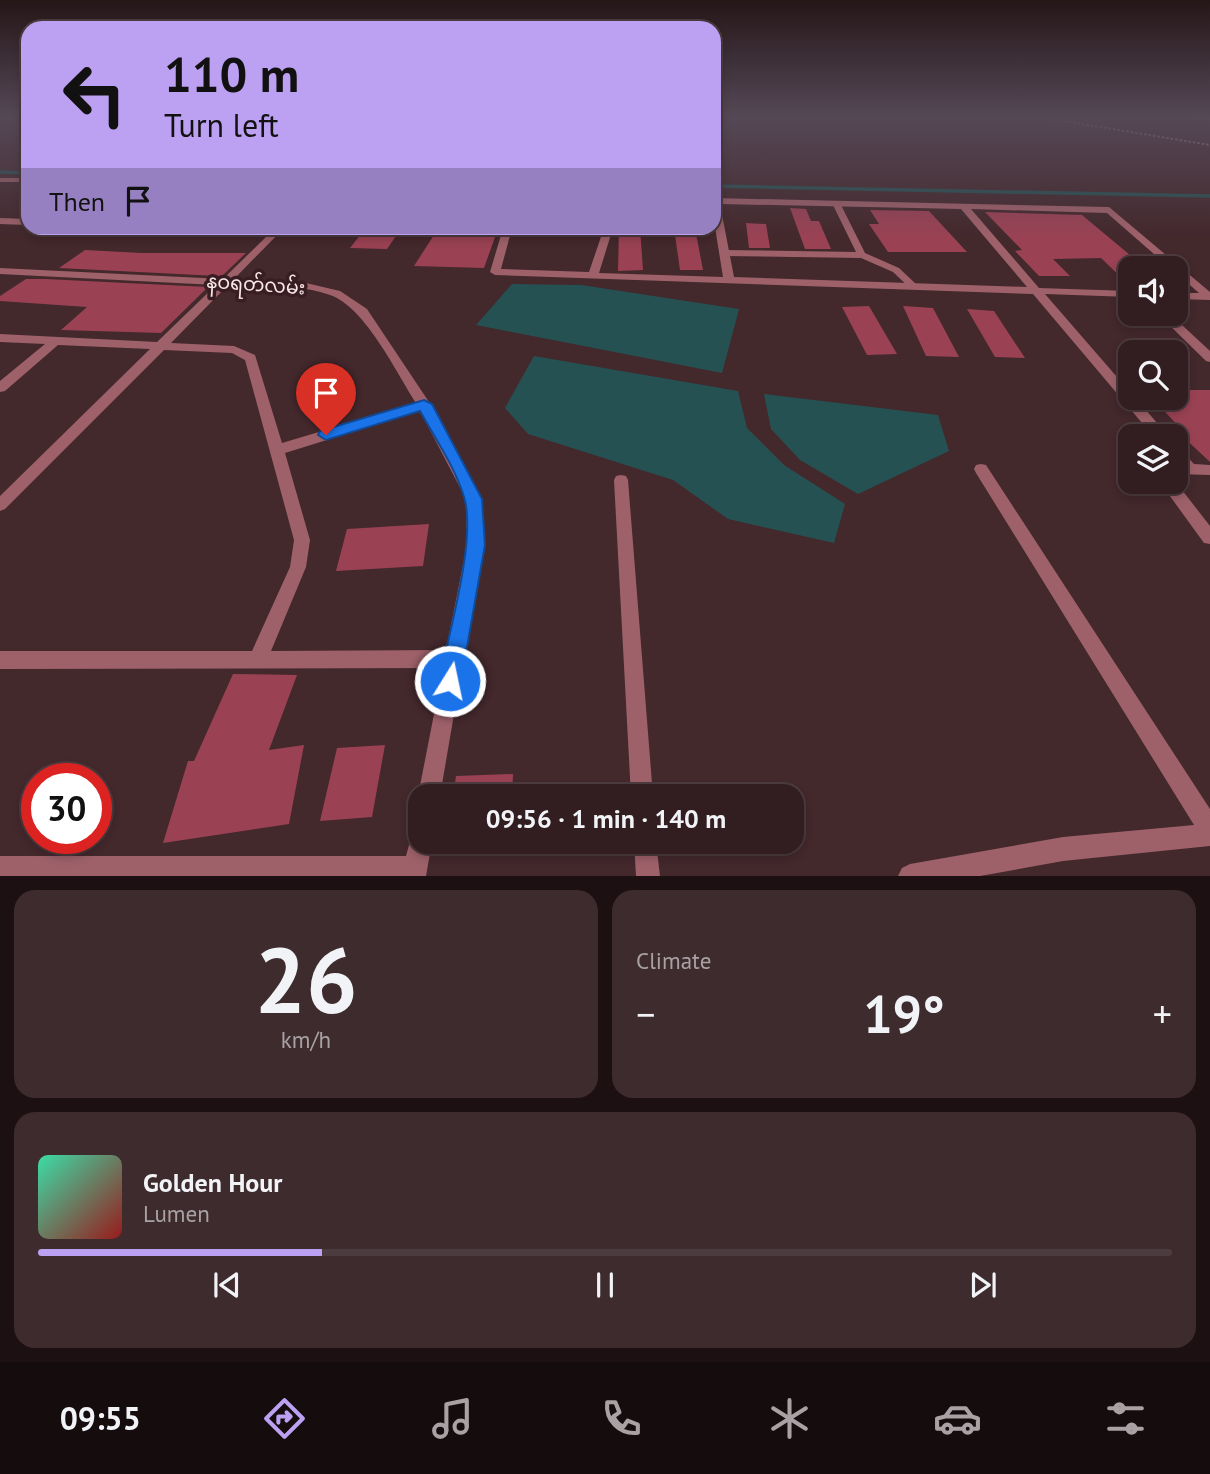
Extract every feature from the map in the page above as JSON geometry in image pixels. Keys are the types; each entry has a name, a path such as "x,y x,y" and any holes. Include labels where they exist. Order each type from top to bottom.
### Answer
{"street":[{"path":"0,180 21,180"},
{"path":"721,201 1109,210 1162,256"},
{"path":"963,206 1151,424"},
{"path":"0,221 21,222"},
{"path":"0,505 273,235"},
{"path":"506,235 495,272 1118,294"},
{"path":"593,275 607,235"},
{"path":"721,235 729,280"},
{"name":"နဝရတ်လမ်း","path":"0,271 306,286 336,293 363,311 424,404 474,499 475,545 431,784"},
{"path":"1188,279 1209,297"},
{"path":"1188,296 1209,297"},
{"path":"1176,326 1210,358"},
{"path":"0,338 234,350 251,358 302,540 298,567 258,659"},
{"path":"0,388 55,341"},
{"path":"277,450 424,404"},
{"path":"1188,469 1210,470"},
{"path":"981,470 1210,829"},
{"path":"621,480 641,784"},
{"path":"1177,494 1210,538"},
{"path":"0,660 454,659"},
{"path":"910,876 1063,849 1210,835"},
{"path":"0,868 415,872 418,854"},
{"path":"646,854 648,876"}],"lane":[{"path":"836,204 863,256"},
{"path":"724,253 863,256 896,270 914,287"}],"water":[{"path":"512,284 581,285 739,309 722,373 476,325"},
{"path":"534,356 738,391 747,428 784,465 845,504 834,543 728,519 673,480 528,434 505,408"},
{"path":"764,394 938,415 949,451 858,494 800,460 771,429"}],"building":[{"path":"790,208 806,209 811,221 819,221 831,249 805,249"},
{"path":"870,210 929,211 967,252 888,252 869,224 879,224"},
{"path":"985,212 1082,215 1130,256 1118,256 1118,274 1101,258 1053,259 1070,276 1039,276 1015,251 1022,250"},
{"path":"746,223 766,224 770,248 749,248"},
{"path":"360,235 397,235 387,249 350,248"},
{"path":"434,235 495,237 484,268 414,266"},
{"path":"619,235 640,235 643,270 618,271"},
{"path":"675,235 696,235 703,270 680,270"},
{"path":"85,250 246,253 223,275 218,276 59,268"},
{"path":"26,279 208,287 161,333 61,330 87,307 0,301 0,296"},
{"path":"869,306 897,354 867,355 842,307"},
{"path":"903,306 933,308 959,357 926,356"},
{"path":"967,309 994,311 1025,358 995,357"},
{"path":"1188,390 1210,390 1210,462 1188,441 1188,424 1176,424 1163,410 1188,410"},
{"path":"429,524 423,566 336,571 347,529"},
{"path":"233,674 297,675 269,750 304,745 289,824 163,843 188,761 194,761"},
{"path":"385,745 372,817 320,821 337,748"},
{"path":"513,774 513,784 455,784 456,776"}],"waterway":[{"path":"0,172 21,173"},
{"path":"721,186 1210,196"}],"route":[{"path":"326,435 424,404 457,463 474,499 475,545 450,681"}]}
